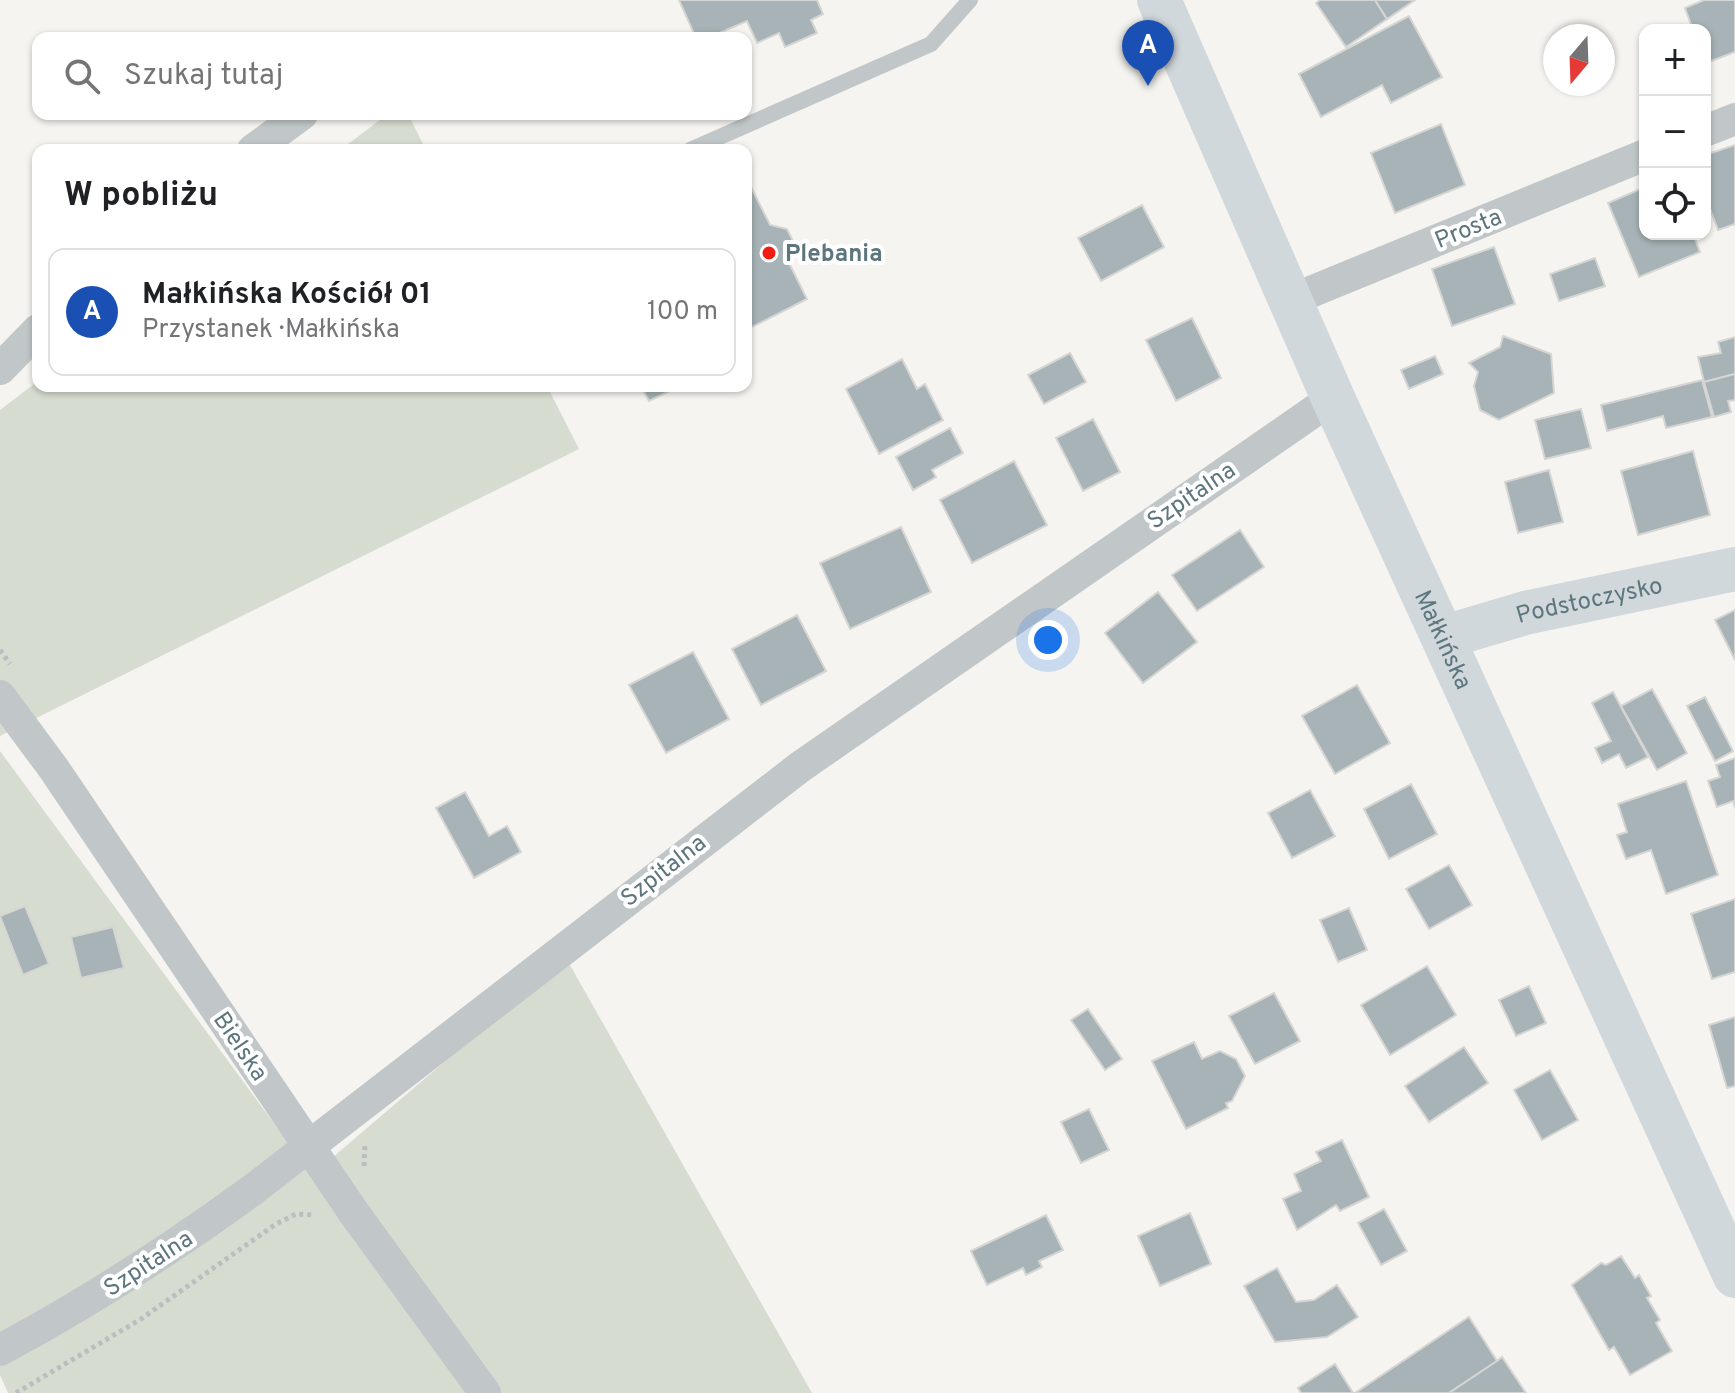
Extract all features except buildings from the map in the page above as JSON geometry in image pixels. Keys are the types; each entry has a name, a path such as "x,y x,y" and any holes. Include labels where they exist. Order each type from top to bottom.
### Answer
{"main road":[{"name":"Małkińska","path":"1159,0 1333,398 1735,1276"},
{"name":"Podstoczysko","path":"1444,637 1525,613 1735,569"}],"street":[{"path":"1711,129 1735,119"},
{"path":"261,144 294,120"},
{"name":"Prosta","path":"1291,300 1639,157"},
{"path":"0,369 32,336"},
{"name":"Szpitalna","path":"0,1350 67,1315 169,1251 309,1147 800,767 1333,398"},
{"name":"Bielska","path":"0,696 54,769 309,1147 485,1393"}],"lane":[{"path":"704,144 931,44 970,0"}],"path":[{"path":"363,1178 367,1131"},
{"path":"16,1393 141,1319 288,1217 313,1215"}],"shaded area":[{"path":"380,120 411,120 423,144 348,144"},
{"path":"32,386 32,392 550,392 579,449 0,736 0,410"},
{"path":"0,751 312,1175 566,958 812,1393 8,1393 0,1375"}],"place":[{"name":"Małkińska Kościół 01","path":"1148,86"},
{"name":"Plebania","path":"769,253"}]}
